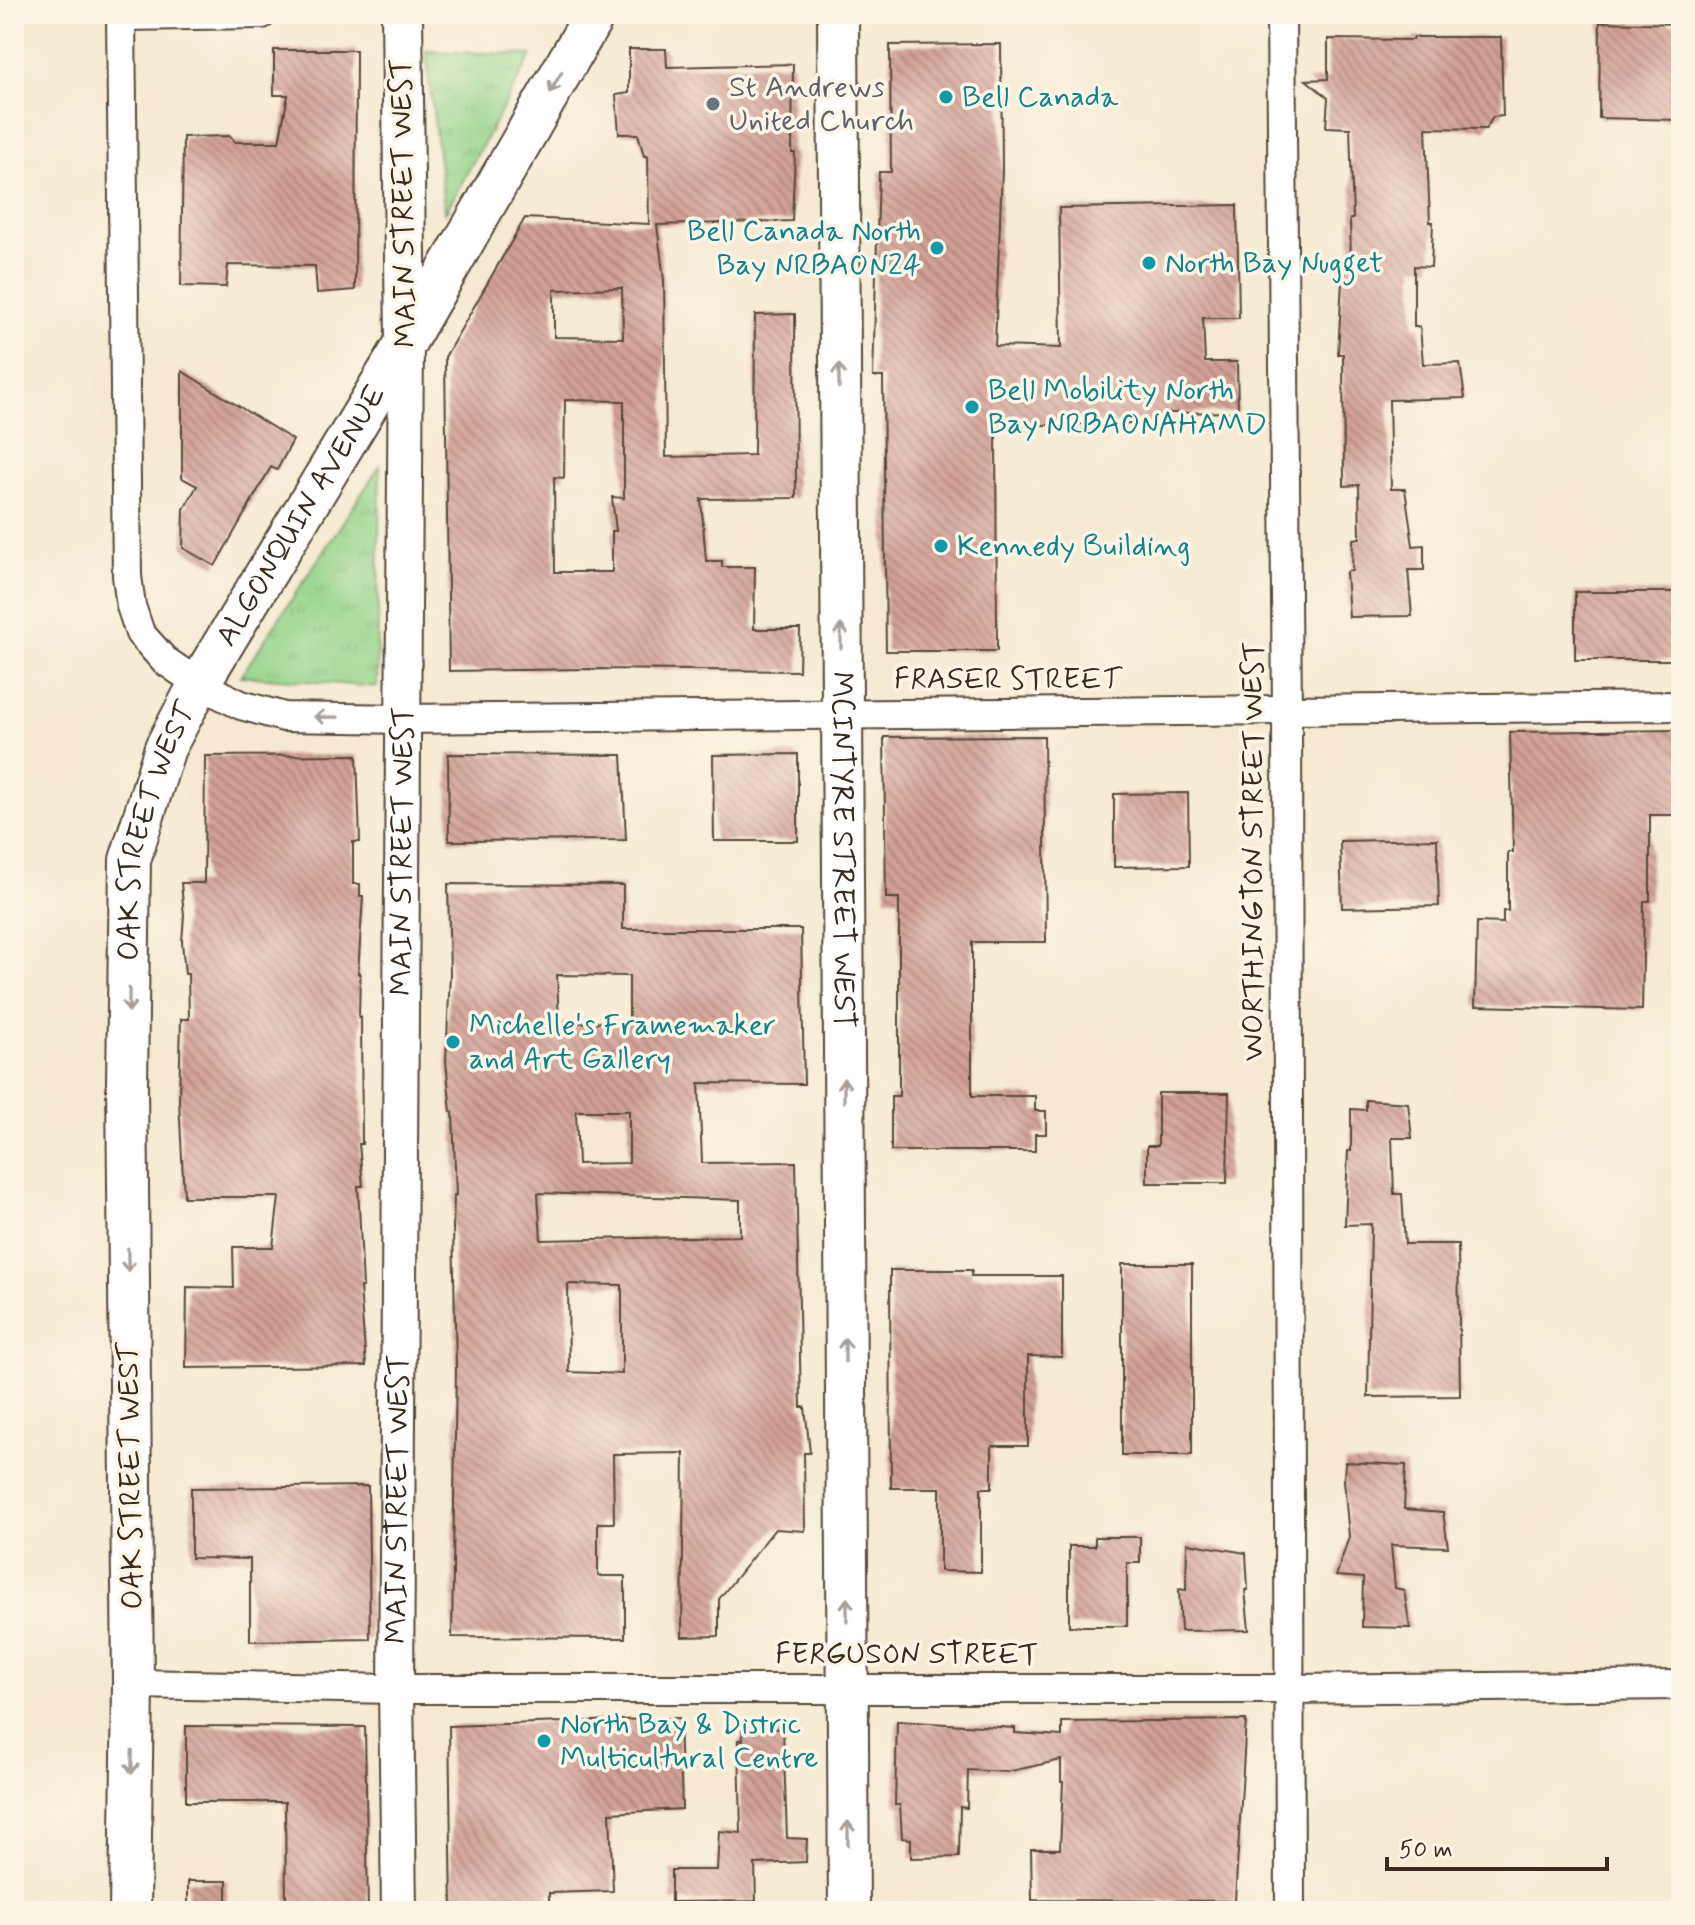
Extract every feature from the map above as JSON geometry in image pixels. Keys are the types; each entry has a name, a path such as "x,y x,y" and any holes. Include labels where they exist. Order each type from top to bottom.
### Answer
{"main road":[{"name":"MAIN STREET WEST","path":"402,14 406,342"},
{"name":"ALGONQUIN AVENUE","path":"199,684 406,342 595,14"},
{"name":"MCINTYRE STREET WEST","path":"838,14 849,1911"},
{"name":"OAK STREET WEST","path":"130,1911 133,1684 127,1100 130,860 165,748 199,684"}],"street":[{"path":"121,15 262,14"},
{"name":"WORTHINGTON STREET WEST","path":"1281,14 1287,712 1290,1911"},
{"name":"OAK STREET WEST","path":"121,15 127,576 131,606 140,633 164,660 199,684"},
{"name":"MAIN STREET WEST","path":"399,1911 396,1689 406,342"},
{"name":"FRASER STREET","path":"199,684 241,705 284,717 404,719 1681,706"},
{"name":"FERGUSON STREET","path":"133,1684 396,1689 1288,1689 1681,1685"}],"green space":[{"path":"426,51 532,55 445,213"},
{"path":"380,466 377,687 241,676"}],"building":[{"path":"1600,22 1681,24 1681,120 1599,118"},
{"path":"1414,37 1501,37 1503,116 1493,117 1486,129 1426,128 1430,222 1433,222 1431,267 1414,266 1414,327 1420,327 1423,364 1460,363 1465,398 1389,400 1391,489 1405,489 1413,546 1424,545 1424,570 1408,570 1412,616 1349,617 1346,572 1352,571 1353,539 1360,538 1359,485 1344,486 1343,354 1338,354 1343,262 1351,263 1350,128 1326,127 1328,98 1306,80 1328,79 1328,39 1413,40"},
{"path":"1001,44 1002,170 995,346 1061,348 1059,208 1237,205 1239,318 1203,318 1205,362 1237,362 1238,412 1168,413 1168,426 1136,427 1136,423 996,426 997,651 886,651 883,377 873,377 879,172 891,172 890,45"},
{"path":"629,49 666,49 667,67 793,64 792,153 795,153 792,221 657,225 664,280 666,457 754,455 755,315 795,314 796,498 701,499 706,561 722,561 722,567 755,567 754,629 800,629 799,671 449,671 445,357 525,218 649,224 648,156 644,156 638,134 619,134 616,95 629,93","holes":["622,288 623,338 554,337 554,290","565,400 624,401 624,498 612,497 616,531 612,531 612,572 555,572 554,477 564,478"]},
{"path":"274,50 356,50 355,290 317,293 315,266 228,265 226,287 181,286 183,137 230,136 235,142 279,142 288,95 274,95"},
{"path":"182,371 293,440 277,470 271,467 215,566 183,548 184,509 197,486 182,478"},
{"path":"1575,592 1681,592 1681,660 1575,660"},
{"path":"1681,730 1681,815 1650,815 1650,901 1644,901 1642,1010 1475,1006 1477,922 1503,923 1503,911 1508,911 1508,852 1513,852 1510,732"},
{"path":"1044,736 1046,942 972,942 972,1096 1035,1096 1035,1111 1046,1111 1046,1134 1035,1134 1035,1151 891,1151 891,1096 899,1096 899,898 886,898 884,737"},
{"path":"448,754 622,755 626,840 449,841"},
{"path":"798,754 798,841 714,841 713,755"},
{"path":"357,755 360,842 353,842 353,884 360,884 360,896 363,896 358,973 362,1144 359,1144 363,1186 358,1186 363,1287 360,1287 366,1366 186,1368 187,1287 234,1288 233,1247 273,1247 279,1197 184,1197 179,1100 181,1019 189,1019 188,974 185,974 182,942 184,915 181,883 204,883 205,756"},
{"path":"1188,793 1189,866 1114,867 1114,794"},
{"path":"1437,839 1439,906 1342,908 1340,841"},
{"path":"448,884 623,885 623,929 801,929 804,1084 699,1083 702,1163 796,1162 801,1407 805,1407 810,1453 804,1453 805,1531 775,1529 719,1599 719,1636 682,1637 684,1453 613,1454 614,1523 598,1523 598,1576 625,1576 625,1638 452,1637 456,1367 453,1227 456,1195 453,1112 446,1061 450,974","holes":["557,975 629,976 629,1022 559,1023","576,1111 629,1111 629,1163 578,1164","538,1193 740,1200 740,1236 541,1240","568,1284 622,1285 622,1374 569,1372"]},
{"path":"1158,1093 1229,1093 1227,1183 1147,1183 1147,1146 1158,1146"},
{"path":"1366,1100 1408,1103 1412,1138 1392,1138 1394,1194 1402,1194 1405,1244 1458,1244 1460,1396 1368,1397 1371,1224 1345,1225 1351,1109 1366,1110"},
{"path":"1122,1264 1192,1264 1192,1455 1122,1455"},
{"path":"890,1270 972,1270 971,1276 1062,1276 1062,1357 1028,1356 1028,1446 992,1446 992,1488 981,1488 981,1572 940,1571 940,1488 891,1488"},
{"path":"1345,1462 1406,1465 1404,1509 1443,1512 1448,1547 1391,1545 1395,1588 1404,1590 1410,1628 1362,1627 1363,1578 1336,1576 1349,1537"},
{"path":"368,1486 370,1639 250,1641 250,1559 191,1558 191,1488"},
{"path":"1095,1537 1140,1537 1140,1563 1127,1563 1127,1626 1069,1626 1069,1546 1095,1546"},
{"path":"1187,1543 1246,1553 1248,1590 1245,1590 1249,1630 1181,1631 1179,1589 1186,1590"},
{"path":"679,1718 682,1809 610,1813 613,1891 549,1893 549,1911 452,1911 449,1726"},
{"path":"1246,1720 1235,1901 1032,1900 1031,1849 1060,1849 1061,1760 1007,1772 968,1770 967,1808 960,1807 959,1857 911,1858 911,1839 902,1838 900,1805 895,1805 897,1721 1015,1728 1015,1733 1062,1736 1062,1722"},
{"path":"186,1726 365,1727 368,1911 286,1911 285,1802 186,1802"},
{"path":"742,1728 783,1729 787,1838 807,1839 806,1862 755,1864 756,1901 671,1902 671,1870 717,1870 719,1831 741,1833 739,1740 743,1740"},
{"path":"188,1881 227,1881 227,1911 188,1911"}],"place":[{"name":"Bell Canada","path":"946,97"},
{"name":"St Andrews United Church","path":"713,104"},
{"name":"Bell Canada North Bay NRBAON24","path":"937,248"},
{"name":"North Bay Nugget","path":"1149,263"},
{"name":"Bell Mobility North Bay NRBAONAHAMD","path":"972,407"},
{"name":"Kennedy Building","path":"941,546"},
{"name":"Michelle's Framemaker and Art Gallery","path":"453,1042"},
{"name":"North Bay & Distric Multicultural Centre","path":"544,1741"}]}
